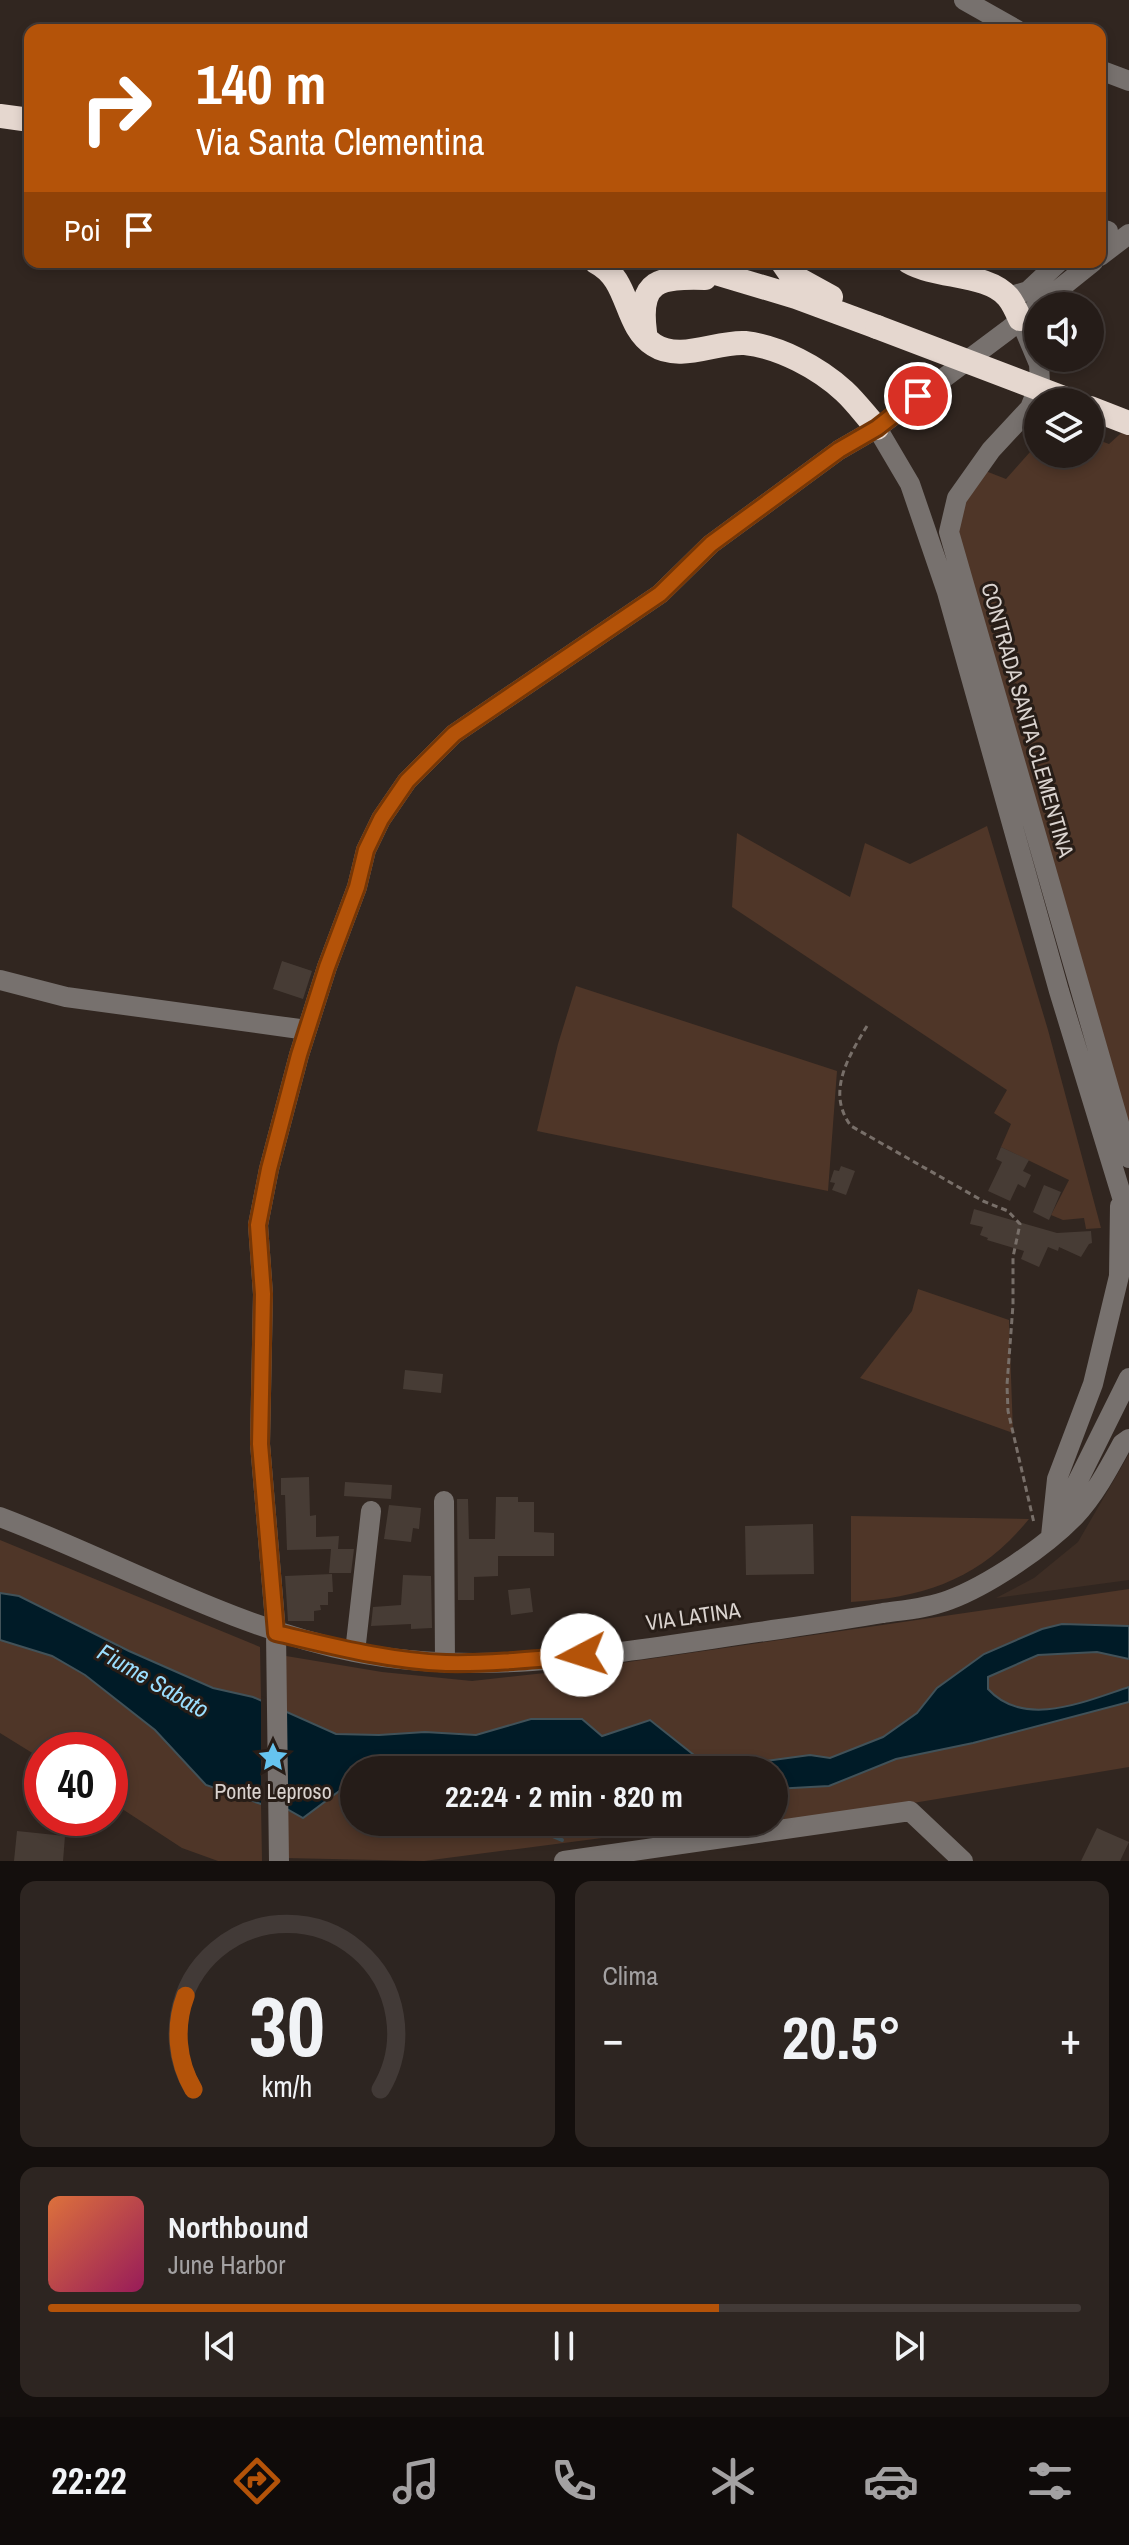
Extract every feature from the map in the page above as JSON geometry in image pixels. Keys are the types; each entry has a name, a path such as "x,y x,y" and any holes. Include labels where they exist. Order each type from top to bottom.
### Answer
{"highway":[{"path":"0,116 24,119"},
{"path":"607,268 615,277 640,331 663,350 675,352 745,343 787,355 814,369 844,391 877,428"},
{"path":"699,268 877,327 1037,388"},
{"path":"786,268 791,275 877,327"},
{"path":"924,268 990,284 1008,297 1020,319"},
{"path":"646,338 642,309 644,299 660,281 669,278 713,278 750,283"},
{"path":"1104,413 1129,423"}],"street":[{"path":"964,0 1006,24"},
{"path":"1106,72 1129,81"},
{"path":"1106,251 1129,234"},
{"path":"1008,297 1028,291 1053,268"},
{"path":"279,1861 276,1633 260,1444 263,1294 258,1225 269,1169 307,1030 357,887 366,850 381,819 407,781 454,734 660,594 711,544 839,450 877,428 1080,269"},
{"name":"CONTRADA SANTA CLEMENTINA","path":"1020,319 1039,364 1040,383 1030,408 991,450 957,498 949,532 1129,1158"},
{"name":"CONTRADA SANTA CLEMENTINA","path":"877,428 910,484 947,592 1059,991 1129,1220"},
{"path":"0,980 66,997 307,1030"},
{"path":"1046,1541 1057,1479 1093,1384 1119,1276 1120,1191"},
{"path":"1046,1541 1129,1378"},
{"name":"VIA LATINA","path":"0,1517 276,1633 355,1652 445,1663 498,1662 610,1652 947,1601 993,1578 1046,1541 1076,1515 1122,1444 1129,1439"},
{"path":"444,1501 445,1663"},
{"path":"355,1652 371,1511"},
{"path":"564,1861 910,1811 963,1861"}],"path":[{"path":"867,1026 847,1058 838,1102 841,1113 851,1126 983,1201 1008,1211 1020,1224 1013,1257 1008,1411 1046,1541"}],"shaded area":[{"path":"1129,426 1129,1155 950,539 956,506 983,470 1006,479 1024,459 1024,468 1104,468 1104,442 1109,444"},
{"path":"987,826 1048,1030 1101,1228 1086,1229 1084,1218 1063,1220 1051,1215 1069,1180 1001,1147 1011,1124 994,1113 1007,1090 732,907 737,833 850,897 865,843 910,864"},
{"path":"576,986 837,1071 828,1191 537,1131"},
{"path":"918,1289 1009,1320 1013,1433 860,1378 912,1311"},
{"path":"1129,1454 1129,1580 996,1598 1034,1578 1078,1542"},
{"path":"851,1516 1029,1519 991,1557 950,1581 904,1595 851,1602"},
{"path":"0,1540 260,1647 261,1700 213,1688 129,1651 19,1596 0,1593"},
{"path":"1129,1589 1129,1626 1062,1624 1042,1629 984,1654 937,1688 917,1713 883,1737 830,1758 810,1755 788,1758 695,1756 650,1720 602,1736 531,1719 476,1735 425,1732 336,1734 283,1710 286,1656 382,1672 472,1681 573,1670"},
{"path":"0,1640 52,1656 85,1675 155,1730 206,1785 261,1804 262,1861 218,1861 182,1848 128,1813 128,1732 24,1732 24,1748 0,1733"},
{"path":"1097,1652 1129,1659 1129,1687 1075,1704 1037,1710 1019,1708 988,1689 988,1677 1038,1655"},
{"path":"1129,1702 1129,1767 788,1820 788,1788 829,1786 896,1759 973,1743"},
{"path":"340,1790 340,1836 617,1836 424,1861 285,1858 285,1808"}],"water":[{"name":"Fiume Sabato","path":"0,1593 19,1596 129,1651 213,1688 253,1697 336,1734 425,1732 476,1735 531,1719 582,1719 602,1736 650,1720 695,1756 340,1756 340,1790 303,1818 285,1808 261,1804 206,1785 155,1730 85,1675 52,1656 0,1640"},
{"path":"1062,1624 1129,1626 1129,1659 1097,1652 1038,1655 988,1677 988,1689 1019,1708 1037,1710 1075,1704 1129,1687 1129,1702 973,1743 896,1759 829,1786 788,1788 788,1758 810,1755 830,1758 883,1737 917,1713 937,1688 984,1654 1042,1629"}],"pier":[{"path":"261,1696 283,1706 284,1812 261,1808"}],"building":[{"path":"282,961 312,971 303,999 273,989"},
{"path":"1001,1147 1029,1160 1023,1171 1031,1175 1025,1188 1018,1184 1010,1201 988,1191 1002,1162 996,1159"},
{"path":"841,1166 855,1171 846,1195 832,1190 835,1183 830,1182 834,1170 839,1171"},
{"path":"1044,1185 1061,1192 1049,1220 1033,1212"},
{"path":"974,1209 1057,1233 1091,1231 1092,1243 1081,1257 1059,1247 1058,1251 1048,1247 1039,1267 1021,1259 1024,1251 980,1235 983,1227 970,1224"},
{"path":"405,1370 443,1374 441,1393 403,1389"},
{"path":"309,1477 310,1516 316,1515 316,1537 339,1536 338,1549 354,1549 351,1573 329,1573 331,1549 287,1550 285,1495 281,1495 281,1478"},
{"path":"345,1482 392,1485 391,1499 344,1496"},
{"path":"496,1497 518,1497 518,1502 534,1502 534,1532 554,1533 554,1556 498,1556 498,1576 474,1577 474,1600 458,1600 457,1499 468,1499 469,1539 495,1539"},
{"path":"389,1505 421,1508 419,1529 413,1528 411,1542 384,1539"},
{"path":"813,1524 814,1574 746,1575 745,1526"},
{"path":"332,1574 333,1592 328,1592 328,1605 320,1605 321,1610 314,1611 314,1621 288,1621 285,1576"},
{"path":"403,1575 431,1576 432,1628 411,1629 411,1624 371,1626 373,1607 401,1605"},
{"path":"530,1588 533,1612 511,1615 508,1590"},
{"path":"1097,1828 1129,1842 1120,1861 1081,1861"},
{"path":"17,1831 24,1832 24,1836 65,1836 63,1861 14,1861"}],"waterway":[{"path":"552,1836 562,1840"}],"place":[{"name":"Ponte Leproso","path":"273,1757"}],"route":[{"path":"582,1655 445,1663 355,1652 276,1633 260,1444 263,1294 258,1225 269,1169 299,1055 357,887 366,850 381,819 407,781 454,734 660,594 711,544 918,396"}]}
